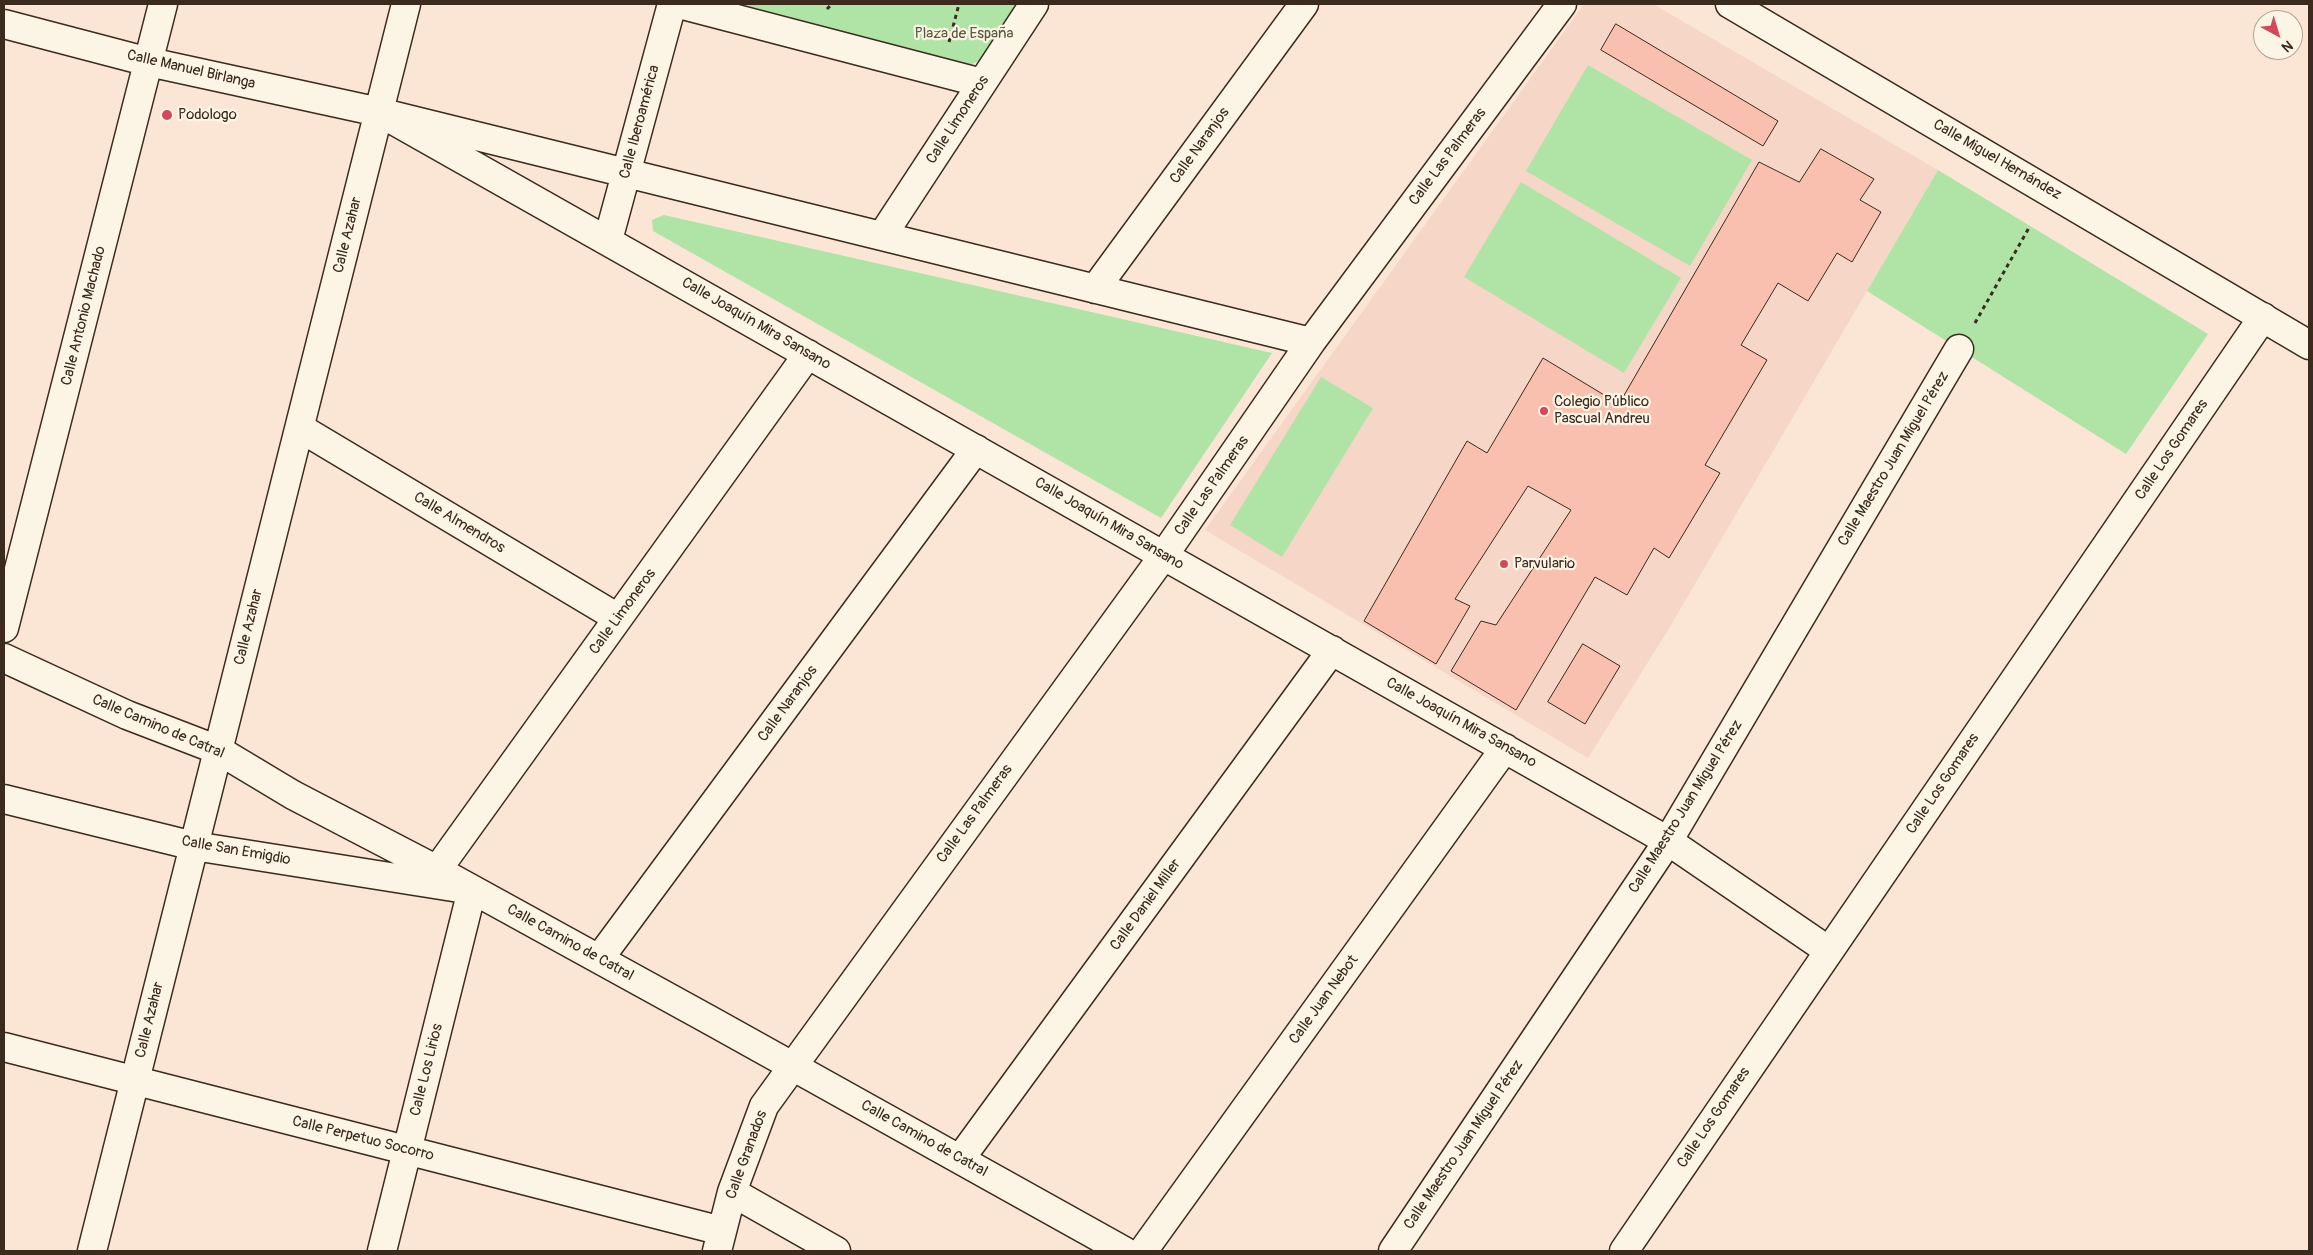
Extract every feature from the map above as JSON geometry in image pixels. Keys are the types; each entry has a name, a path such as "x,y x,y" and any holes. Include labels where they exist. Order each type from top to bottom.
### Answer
{"street":[{"name":"Calle Antonio Machado","path":"4,628 164,4"},
{"name":"Calle Azahar","path":"92,1251 406,4"},
{"name":"Calle Iberoamérica","path":"608,240 672,4"},
{"path":"679,4 982,83"},
{"name":"Calle Limoneros","path":"882,236 1034,4"},
{"name":"Calle Naranjos","path":"1095,289 1304,4"},
{"name":"Calle Las Palmeras","path":"792,1065 1164,555 1311,342 1562,4"},
{"name":"Calle Miguel Hernández","path":"1730,4 2309,345"},
{"name":"Calle Manuel Birlanga","path":"4,24 149,62 379,112 626,172 1311,342"},
{"name":"Calle Joaquín Mira Sansano","path":"379,112 1668,840 1829,951"},
{"name":"Calle Los Gomares","path":"1624,1251 2263,317"},
{"name":"Calle Maestro Juan Miguel Pérez","path":"1393,1251 1668,840 1959,349"},
{"name":"Calle Limoneros","path":"437,870 808,354"},
{"name":"Calle Almendros","path":"300,428 618,618"},
{"name":"Calle Naranjos","path":"599,959 976,449"},
{"name":"Calle Daniel Miller","path":"960,1159 1332,650"},
{"name":"Calle Camino de Catral","path":"4,658 127,715 218,750 293,795 437,870 792,1065 1124,1251"},
{"name":"Calle Juan Nebot","path":"1143,1251 1505,748"},
{"name":"Calle San Emigdio","path":"4,799 194,846 472,890"},
{"name":"Calle Los Lirios","path":"382,1251 472,890"},
{"name":"Calle Perpetuo Socorro","path":"4,1047 407,1151 719,1241"},
{"name":"Calle Granados","path":"719,1241 732,1192 764,1106 792,1065"},
{"path":"732,1192 836,1251"}],"path":[{"path":"941,72 959,4"},
{"path":"1959,349 2030,226"}],"shaded area":[{"name":"Colegio Público Pascual Andreu","path":"1584,4 1653,4 1938,170 1668,630 1588,758 1205,530"}],"green space":[{"name":"Plaza de España","path":"739,4 1021,4 987,56 969,66"},
{"path":"1588,65 1752,160 1690,266 1526,171"},
{"path":"1938,170 2208,334 2126,454 1867,291"},
{"path":"1521,182 1681,278 1624,373 1464,277"},
{"path":"664,215 1272,353 1161,518 653,231 652,220"},
{"path":"1321,377 1373,408 1282,557 1230,525"}],"building":[{"path":"1616,24 1778,121 1763,146 1601,50"},
{"path":"1821,149 1874,179 1860,200 1881,212 1852,262 1837,253 1808,301 1778,283 1741,345 1767,360 1705,465 1720,473 1669,558 1654,548 1627,595 1595,577 1516,710 1451,671 1481,621 1496,625 1571,510 1528,486 1455,599 1470,606 1436,664 1364,621 1467,441 1487,453 1543,358 1619,404 1759,162 1799,182"},
{"path":"1583,644 1620,666 1585,724 1548,702"}],"place":[{"name":"Podologo","path":"167,115"},
{"name":"Colegio Público Pascual Andreu","path":"1544,411"},
{"name":"Parvulario","path":"1504,564"}]}
